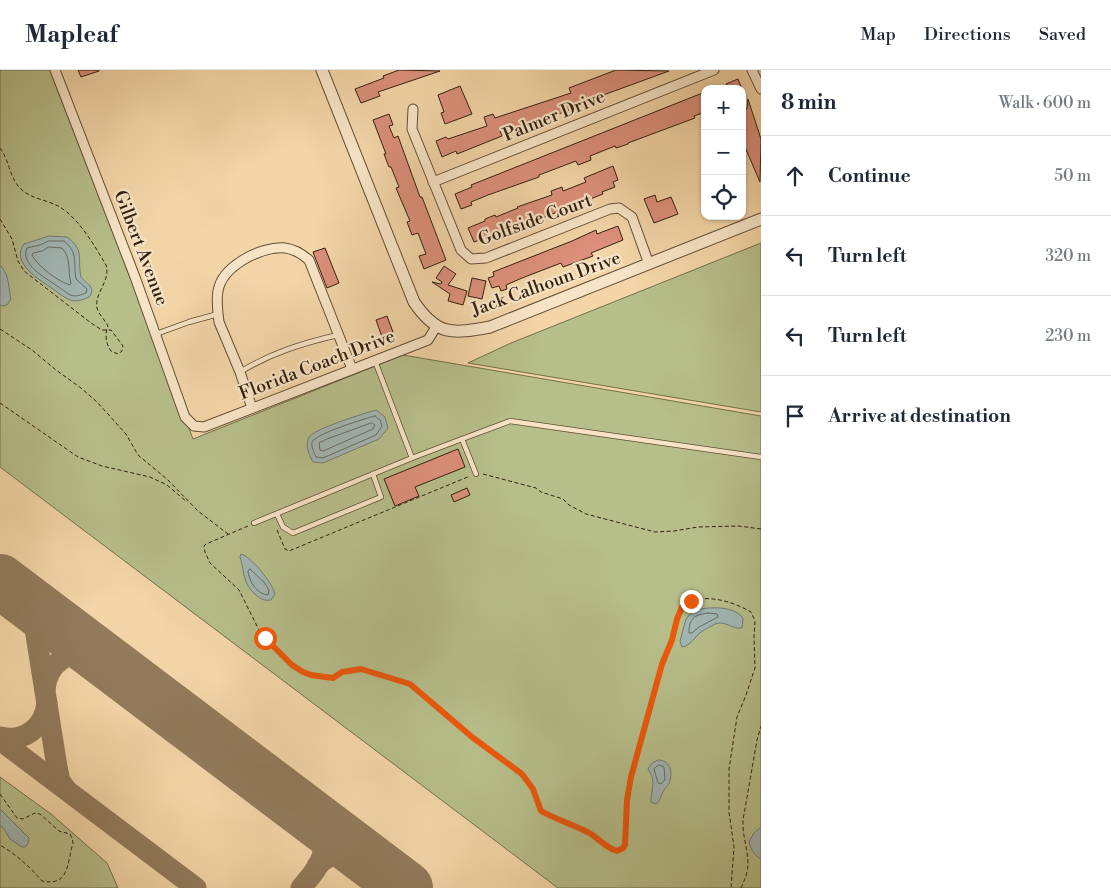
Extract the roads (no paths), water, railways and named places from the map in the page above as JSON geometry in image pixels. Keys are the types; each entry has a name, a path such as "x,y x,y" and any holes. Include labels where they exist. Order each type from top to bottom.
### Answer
{"street":[{"name":"Gilbert Avenue","path":"56,70 156,334 185,417 194,426 204,427"},
{"path":"324,70 414,302 424,317 436,327"},
{"name":"Palmer Drive","path":"433,182 714,70"},
{"path":"752,70 756,74 761,89"},
{"name":"Golfside Court","path":"414,109 412,129 461,250 471,260 486,258 610,209 619,208 632,217 649,264"},
{"name":"Jack Calhoun Drive","path":"436,327 467,331 490,326 761,220"},
{"path":"252,408 240,372 219,322 218,314 218,290 225,276 240,260 266,250 285,248 298,252 309,260 352,369"},
{"name":"Florida Coach Drive","path":"204,427 428,340 436,327"}],"lane":[{"path":"156,334 218,314"},
{"path":"240,372 262,358 305,343 338,335"},
{"path":"375,360 412,458"},
{"path":"254,523 412,458 510,421 761,458"},
{"path":"462,439 477,473"},
{"path":"277,514 283,528 293,533 381,496 373,474"}],"water":[{"path":"49,236 67,237 76,246 79,255 81,277 90,286 92,291 89,297 78,301 68,299 34,276 24,264 21,258 21,251 24,244"},
{"path":"0,265 7,277 11,299 7,305 3,306 0,305"},
{"path":"376,410 385,417 388,428 379,439 323,463 313,462 307,445 310,436 331,425"},
{"path":"241,554 256,565 270,584 275,594 271,600 261,599 251,591 246,582 240,557"},
{"path":"696,605 700,609 717,608 734,611 743,618 742,628 735,628 722,623 715,624 682,647 680,641 686,619 692,612 693,606"},
{"path":"662,760 669,766 671,776 669,783 656,804 651,802 653,783 648,769 652,763"},
{"path":"0,809 29,838 25,847 10,839 0,825"},
{"path":"761,827 761,859 753,852 749,842 754,833"}]}
